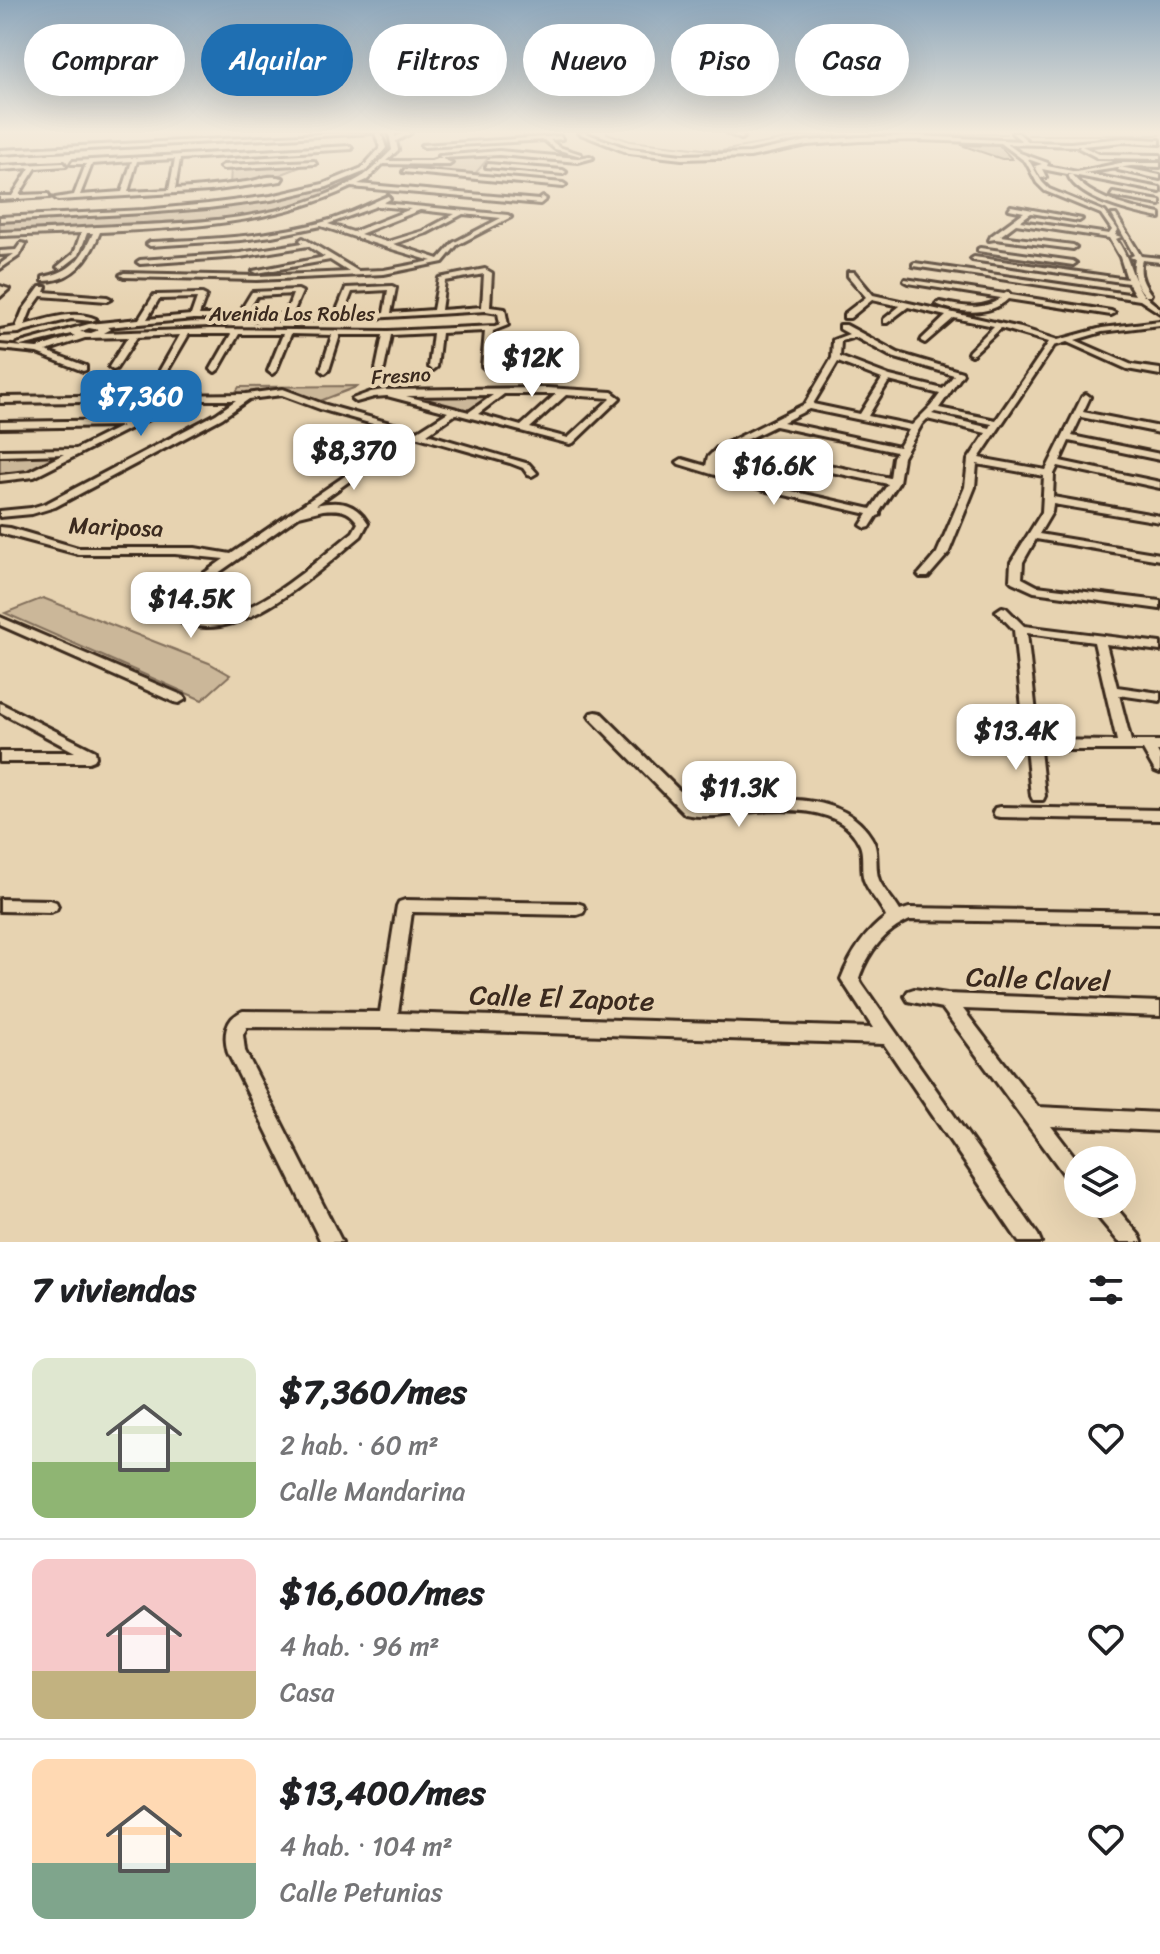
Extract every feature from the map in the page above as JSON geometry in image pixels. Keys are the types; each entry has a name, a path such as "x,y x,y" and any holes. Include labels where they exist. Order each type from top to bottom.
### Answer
{"street":[{"path":"14,198 18,191"},
{"path":"76,197 78,191"},
{"path":"58,198 185,191"},
{"path":"0,219 214,206 289,191"},
{"path":"0,234 267,215 316,203 339,191"},
{"path":"441,191 540,202 543,199 452,192"},
{"path":"1049,191 1103,213 1113,226 1112,236 1122,253 1128,281 1141,298 1160,311"},
{"path":"1057,191 1115,217 1139,256"},
{"path":"1086,192 1160,203"},
{"path":"1086,192 1144,214 1160,216"},
{"path":"0,198 48,196"},
{"path":"112,282 140,262 151,240 235,238 287,230 319,223 388,198"},
{"path":"1126,206 1133,199"},
{"path":"377,204 508,217 455,244 420,255"},
{"path":"353,234 420,208"},
{"path":"1011,208 1077,215 1073,233 1076,261 1073,263"},
{"path":"284,211 307,226"},
{"path":"1030,211 993,237 972,257 1128,281"},
{"path":"384,245 425,232 463,212"},
{"path":"267,215 278,217 296,228"},
{"path":"1014,222 1073,233 1112,236 1129,244"},
{"path":"319,223 441,261"},
{"path":"85,230 77,254 43,278 55,278 81,263 88,255 98,229"},
{"path":"287,230 357,273"},
{"path":"993,237 1073,247"},
{"path":"140,262 240,255 308,244"},
{"path":"124,275 199,278 406,269 441,261 455,244"},
{"path":"0,253 21,248 0,267"},
{"path":"980,250 1073,263 1078,265 1079,272"},
{"path":"1122,253 1160,258"},
{"path":"1139,256 1135,264 1140,284 1160,305"},
{"path":"199,278 329,258"},
{"path":"915,265 1151,298"},
{"path":"927,302 979,309 996,305 1006,297 1022,266"},
{"path":"437,311 442,280 485,271 488,273 486,309 505,313 504,325 489,328 486,366"},
{"path":"851,274 870,297 1000,325 1130,367 1160,372"},
{"path":"908,281 1111,313"},
{"path":"338,318 346,292 365,289 393,290 387,316"},
{"path":"19,331 27,310 42,290 109,297 95,323 38,351"},
{"path":"240,317 255,294 298,292 287,318"},
{"path":"142,320 157,297 166,295 202,296 194,317"},
{"path":"847,316 870,297"},
{"path":"887,321 906,305"},
{"name":"Avenida Los Robles","path":"95,323 194,317 338,318 486,309"},
{"path":"925,341 952,315"},
{"path":"0,332 19,331 74,316 106,330 96,336"},
{"path":"315,333 323,325 323,318"},
{"path":"972,353 1000,325"},
{"path":"924,575 942,554 970,487 975,456 1028,376 1061,343 1124,328 1160,326"},
{"path":"843,327 895,355 959,372 915,428 902,450 894,482 866,525"},
{"name":"Avenida Los Robles","path":"79,333 133,336 186,332 388,333 489,328"},
{"path":"433,367 437,331"},
{"path":"164,370 186,332"},
{"path":"215,369 236,332"},
{"path":"272,371 288,332"},
{"path":"3,347 79,333"},
{"path":"325,370 337,333"},
{"path":"380,369 388,333"},
{"path":"710,469 713,457 734,443 808,406 836,358 837,340 856,334"},
{"path":"113,367 133,336"},
{"path":"3,347 38,351 83,368"},
{"path":"836,358 887,378 944,392"},
{"path":"863,417 887,378"},
{"path":"0,400 246,397 283,392 513,461 526,466 532,473"},
{"path":"470,416 502,392"},
{"name":"Fresno","path":"356,399 384,393 502,392 564,392 616,398 575,439 564,441 522,430"},
{"path":"384,393 522,430 564,392"},
{"path":"0,514 32,511 51,505 246,397"},
{"path":"1086,397 1052,468 1047,485 1050,500 1035,536 1017,562 1016,580 1022,586 1160,605"},
{"path":"0,478 23,478 188,398 233,406"},
{"path":"808,406 915,428"},
{"name":"Fresno","path":"415,434 450,411"},
{"path":"930,412 996,427"},
{"path":"1078,414 1160,430"},
{"path":"0,425 135,423"},
{"path":"773,423 902,450"},
{"path":"1067,438 1160,457"},
{"path":"734,443 798,462 894,482"},
{"path":"0,453 81,451"},
{"path":"975,456 1160,485"},
{"path":"296,514 321,506 342,507 357,513 363,523 357,534 253,611 215,622 198,624 186,620 181,606 188,592 233,558 377,457"},
{"path":"682,462 771,489 876,513"},
{"path":"1050,500 1158,522"},
{"name":"Mariposa","path":"0,530 20,532 57,547 78,551 192,550 233,558"},
{"path":"1035,536 1160,557"},
{"path":"1002,611 1020,629 1160,647"},
{"path":"3,626 179,699"},
{"path":"1020,629 1038,796"},
{"path":"1099,639 1125,746"},
{"path":"1110,690 1160,697"},
{"path":"0,707 90,754 89,757 0,757"},
{"path":"596,716 690,810 703,812 794,805 836,813 865,840 871,878 901,916 1160,918"},
{"path":"1032,745 1154,746 1160,768"},
{"path":"1000,812 1160,815"},
{"path":"0,905 50,906"},
{"path":"388,1020 405,906 577,909"},
{"path":"901,916 859,955 850,979 1031,1242"},
{"name":"Calle Clavel","path":"914,996 947,1001 1160,1009"},
{"path":"947,1001 1064,1158"},
{"name":"Calle El Zapote","path":"332,1242 233,1043 237,1025 249,1018 888,1036"},
{"path":"1032,1116 1160,1122"},
{"path":"1112,1218 1132,1242"}],"shaded area":[{"path":"308,191 334,191 287,209 250,216 0,233 0,220 244,205"},
{"path":"359,386 320,401 278,390 234,395 239,387"},
{"path":"493,394 470,412 408,398"},
{"path":"0,454 63,455 17,477 0,476"},
{"path":"43,598 209,663 230,675 202,700 5,613"}]}
